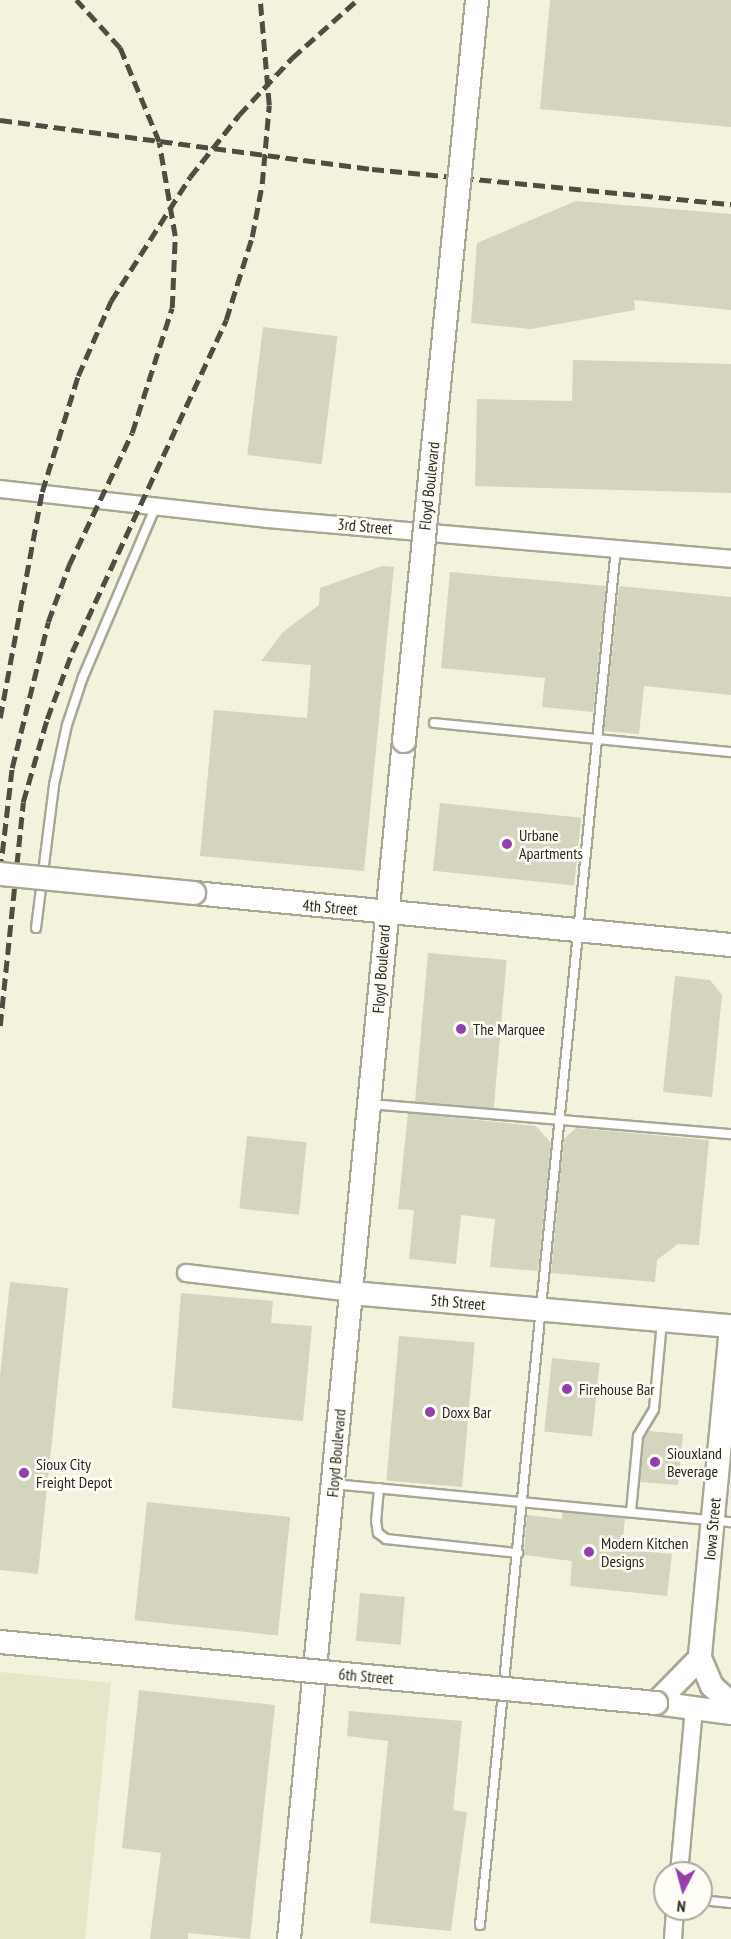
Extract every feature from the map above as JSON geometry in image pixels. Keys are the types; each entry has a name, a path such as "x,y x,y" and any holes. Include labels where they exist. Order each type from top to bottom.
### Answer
{"main road":[{"name":"Floyd Boulevard","path":"289,1939 371,1104 386,911 477,0"},
{"name":"4th Street","path":"0,874 333,908 578,928 731,945"},
{"name":"5th Street","path":"351,1293 731,1327"},
{"name":"Iowa Street","path":"731,1327 722,1521 700,1658 712,1686 731,1704"},
{"name":"6th Street","path":"0,1642 656,1703 731,1713"},
{"path":"656,1703 700,1658"}],"street":[{"name":"3rd Street","path":"0,489 156,506 731,559"},
{"name":"5th Street","path":"186,1274 351,1293"},
{"path":"680,1861 694,1709"},
{"path":"673,1939 674,1921"}],"lane":[{"path":"36,928 54,785 67,724 83,677 156,506"},
{"path":"480,1925 523,1502 594,737 616,548"},
{"path":"434,723 731,752"},
{"path":"371,1104 731,1134"},
{"path":"631,1512 638,1436 654,1409 662,1320"},
{"path":"333,1484 722,1521"},
{"path":"379,1488 376,1521 378,1533 386,1539 518,1553"},
{"path":"713,1901 731,1903"}],"shaded area":[{"path":"0,1672 111,1683 85,1939 0,1939"}],"building":[{"path":"550,0 731,0 731,127 540,109"},
{"path":"576,201 731,214 731,310 634,300 635,310 531,329 471,323 477,243"},
{"path":"263,327 337,336 322,464 247,455"},
{"path":"573,360 731,364 731,493 475,486 477,399 572,401"},
{"path":"382,566 394,567 364,871 200,856 214,710 307,718 311,665 261,661 283,632 319,605 320,588"},
{"path":"450,572 606,586 593,712 542,707 545,678 441,668"},
{"path":"619,586 731,597 731,695 644,686 639,734 604,731"},
{"name":"Urbane Apartments","path":"440,803 581,818 574,885 433,871"},
{"name":"The Marquee","path":"428,953 507,960 494,1108 415,1101"},
{"path":"675,976 710,980 722,995 712,1097 663,1092"},
{"path":"408,1113 536,1126 551,1143 538,1271 490,1267 495,1219 461,1215 456,1264 409,1259 414,1210 398,1209"},
{"path":"576,1128 709,1140 699,1245 678,1244 657,1260 655,1282 551,1273 564,1139"},
{"path":"247,1136 307,1142 299,1215 239,1209"},
{"name":"Sioux City Freight Depot","path":"10,1282 68,1288 38,1574 0,1570 0,1376"},
{"path":"181,1293 273,1301 271,1323 312,1326 303,1421 172,1408"},
{"name":"Doxx Bar","path":"399,1336 475,1343 462,1487 386,1480"},
{"path":"552,1358 600,1363 592,1437 544,1432"},
{"path":"649,1431 683,1434 678,1485 640,1482 644,1438"},
{"path":"147,1502 290,1517 278,1635 135,1620"},
{"name":"Modern Kitchen Designs","path":"562,1512 625,1518 623,1538 640,1539 639,1551 672,1554 667,1596 570,1586 572,1561 524,1555 527,1515 562,1519"},
{"path":"360,1593 405,1597 401,1645 356,1641"},
{"path":"139,1690 275,1705 250,1939 188,1933 188,1939 150,1939 161,1853 122,1848"},
{"path":"349,1711 462,1721 453,1810 467,1812 451,1931 370,1923 388,1741 347,1736"}],"railway":[{"path":"0,871 12,768 48,622 69,565 132,433 172,308 175,236 159,142 120,48 76,0"},
{"path":"0,1026 23,802 47,719 72,652 226,320 252,237 262,184 269,105 260,0"},
{"path":"0,718 42,492 78,376 111,301 190,177 239,115 292,58 357,0"},
{"path":"0,120 372,169 731,204"}],"place":[{"name":"Urbane Apartments","path":"507,844"},
{"name":"The Marquee","path":"461,1029"},
{"name":"Firehouse Bar","path":"567,1389"},
{"name":"Doxx Bar","path":"430,1412"},
{"name":"Siouxland Beverage","path":"655,1462"},
{"name":"Sioux City Freight Depot","path":"24,1473"},
{"name":"Modern Kitchen Designs","path":"589,1552"}]}
